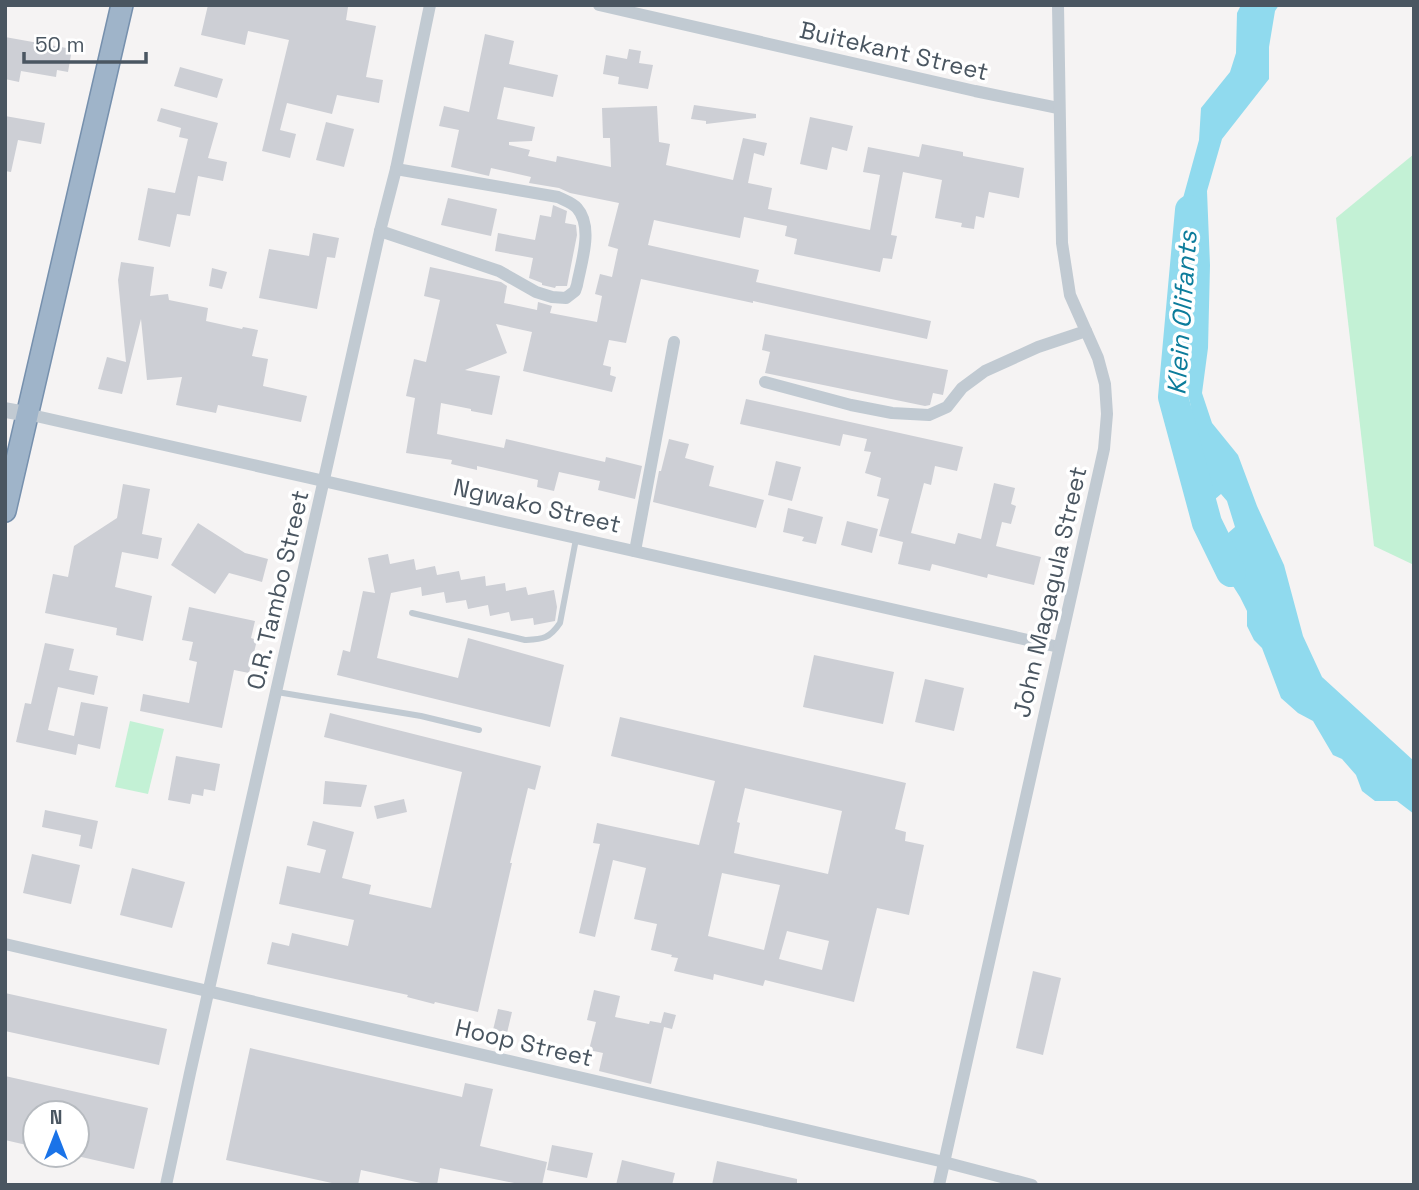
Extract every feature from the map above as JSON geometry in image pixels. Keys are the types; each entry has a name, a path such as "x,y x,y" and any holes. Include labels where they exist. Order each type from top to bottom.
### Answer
{"highway":[{"path":"5,511 122,5"}],"street":[{"name":"O.R. Tambo Street","path":"166,1185 396,169 430,5"},
{"name":"Buitekant Street","path":"599,5 1058,108"},
{"name":"John Magagula Street","path":"939,1185 1104,449 1105,384 1098,358 1069,295 1062,243 1058,5"},
{"path":"380,231 499,271 536,292 552,297 566,298 578,285 586,236 582,217 576,207 558,197 396,169"},
{"path":"765,382 861,407 892,413 929,415 947,407 962,388 985,371 1038,347 1086,331"},
{"path":"635,551 674,342"},
{"name":"Ngwako Street","path":"5,410 1059,647"},
{"name":"Hoop Street","path":"5,944 944,1162 995,1181 1032,1185"}],"lane":[{"path":"412,613 525,640 544,639 556,630 560,623 576,539"},
{"path":"277,692 421,716 479,730"}],"green space":[{"path":"1414,154 1414,565 1374,546 1336,218"},
{"path":"130,721 164,729 148,794 115,787"}],"water":[{"path":"1241,5 1279,5 1275,11 1269,47 1269,79 1222,139 1207,191 1210,265 1208,348 1202,393 1212,423 1238,455 1257,506 1284,565 1303,636 1322,677 1414,761 1414,814 1397,801 1375,801 1362,791 1356,775 1342,759 1333,755 1313,721 1298,713 1281,698 1262,648 1254,640 1247,626 1247,611 1214,556 1211,543 1218,532 1227,534 1235,527 1227,501 1221,494 1207,503 1205,497 1193,490 1184,464 1183,447 1192,425 1186,386 1186,359 1193,323 1194,281 1191,257 1181,240 1177,220 1199,140 1201,108 1230,72 1236,53 1237,13"}],"building":[{"path":"208,5 348,7 346,20 376,26 366,77 383,80 379,103 337,95 332,114 287,103 280,130 296,134 290,158 262,151 289,40 248,31 245,45 201,35"},
{"path":"485,34 514,41 509,64 558,75 553,97 504,87 497,119 535,127 532,141 509,142 509,145 530,150 528,156 556,162 557,156 611,167 610,138 603,138 602,108 657,106 659,142 670,144 666,165 733,180 743,138 767,143 764,156 754,153 748,183 772,188 768,209 870,230 880,175 863,172 868,147 919,157 922,144 963,152 963,156 1024,168 1019,198 989,192 984,218 976,216 974,229 961,227 962,223 935,218 942,180 903,172 891,235 897,236 892,259 883,258 880,272 794,254 797,239 785,236 787,226 744,217 740,238 654,220 648,245 759,270 756,282 931,321 927,339 641,279 626,343 609,340 603,365 611,367 610,375 616,377 612,392 523,371 532,332 496,324 507,353 465,370 500,376 492,415 441,403 437,434 504,448 506,439 605,462 606,457 642,466 635,499 598,490 600,481 559,472 554,491 537,487 538,480 477,466 477,470 451,464 452,460 406,453 415,398 406,396 414,359 426,362 440,300 424,296 430,267 501,282 507,286 504,303 537,310 538,302 552,306 550,313 597,322 602,296 595,294 600,274 612,277 618,249 608,246 619,203 529,183 531,177 491,168 489,176 451,167 459,130 439,126 444,106 469,112"},
{"path":"5,37 72,49 68,72 57,70 56,77 21,71 19,82 5,79"},
{"path":"629,49 641,51 639,63 653,65 648,89 618,84 619,77 603,74 606,55 627,59"},
{"path":"180,67 223,79 217,98 174,86"},
{"path":"694,105 756,114 756,118 706,124 706,121 691,119"},
{"path":"161,108 218,123 208,158 227,162 223,181 198,176 190,216 177,214 170,247 138,240 148,188 175,193 188,139 179,137 181,128 157,121"},
{"path":"5,116 45,123 41,144 18,140 11,172 5,171"},
{"path":"810,117 853,126 847,151 832,147 827,170 800,164"},
{"path":"326,122 354,129 344,167 316,160"},
{"path":"448,198 497,209 491,236 441,225"},
{"path":"553,205 567,211 565,223 576,225 577,235 567,286 555,288 529,278 533,258 495,251 498,233 535,240 540,215 551,217"},
{"path":"313,233 339,238 335,258 327,257 317,309 259,298 269,249 309,256"},
{"path":"121,262 154,267 150,296 168,294 169,300 208,308 206,321 258,330 252,356 268,359 263,386 307,396 301,422 218,405 216,413 176,405 182,377 147,380 141,319 122,394 98,389 107,357 126,362 118,280"},
{"path":"212,268 227,272 222,289 209,286"},
{"path":"765,334 948,370 943,395 933,393 930,405 925,406 765,373 770,352 762,350"},
{"path":"746,399 963,447 957,471 935,466 931,485 924,483 911,533 955,544 958,533 981,539 994,483 1015,488 1011,504 1016,506 1011,524 1002,522 996,546 1041,557 1034,585 988,574 987,578 932,564 930,571 898,564 903,542 879,536 889,499 877,496 881,478 865,473 871,452 864,451 867,439 843,434 840,446 740,424"},
{"path":"669,439 689,444 685,458 714,466 709,486 764,500 756,528 653,502"},
{"path":"776,461 801,467 792,501 768,495"},
{"path":"123,484 150,489 142,534 162,538 158,559 122,552 115,587 152,596 143,641 116,635 117,628 45,613 53,574 68,577 74,546 117,518"},
{"path":"788,508 823,517 816,544 802,541 804,537 783,532"},
{"path":"847,521 878,529 872,553 841,545"},
{"path":"198,523 245,553 268,559 262,582 229,573 215,594 171,565"},
{"path":"388,554 390,564 414,559 416,570 435,566 437,575 459,571 461,580 485,576 486,586 505,583 506,591 526,587 528,595 554,590 557,607 555,621 534,625 533,618 511,621 509,612 490,616 488,605 468,609 466,600 446,603 444,592 422,596 421,587 391,593 377,658 458,678 468,638 564,665 550,727 337,675 343,650 350,652 363,591 375,593 368,558"},
{"path":"189,607 255,621 251,638 257,640 249,673 234,670 222,728 140,711 143,694 189,703 197,662 189,660 193,642 182,640"},
{"path":"45,643 74,649 69,670 98,676 94,695 58,687 48,730 74,736 81,702 108,707 100,749 78,744 76,755 16,742 25,703 31,704"},
{"path":"814,655 894,672 883,724 803,707"},
{"path":"925,679 964,688 954,731 915,722"},
{"path":"330,713 541,766 535,790 528,788 478,1012 267,964 272,942 289,946 292,933 348,946 354,920 279,904 287,866 320,873 326,850 307,845 313,821 354,832 342,878 371,885 369,894 431,908 462,772 324,737"},
{"path":"620,717 906,783 895,829 906,832 905,841 924,845 909,915 877,908 854,1002 765,980 763,986 714,974 713,980 674,971 678,958 651,950 657,924 634,919 646,868 613,860 595,937 579,933 600,844 593,843 597,823 699,845 715,781 611,756","holes":["745,788 842,811 828,874 734,853 740,823 737,822","722,873 780,885 764,950 708,936","787,931 829,941 822,970 779,959"]},
{"path":"176,756 220,764 215,791 204,789 203,796 192,794 190,804 168,800"},
{"path":"325,781 367,785 361,807 323,804"},
{"path":"404,799 407,812 377,819 374,806"},
{"path":"45,810 98,821 92,849 79,846 81,835 42,827"},
{"path":"32,854 80,865 71,904 23,893"},
{"path":"132,868 185,882 172,928 120,915"},
{"path":"1033,971 1061,978 1043,1055 1016,1048"},
{"path":"594,990 620,996 615,1017 649,1024 650,1021 661,1023 664,1012 676,1015 672,1029 664,1027 651,1084 599,1071 603,1053 589,1050 596,1022 587,1020"},
{"path":"5,993 167,1029 159,1065 5,1031"},
{"path":"498,1009 512,1012 507,1033 493,1030"},
{"path":"250,1048 462,1097 465,1083 493,1089 480,1146 547,1162 542,1185 524,1185 440,1168 437,1185 361,1170 358,1185 341,1185 226,1160"},
{"path":"5,1076 148,1108 134,1169 91,1159 91,1099 21,1099 21,1144 5,1140"},
{"path":"552,1145 593,1153 587,1178 547,1170"},
{"path":"622,1160 675,1173 672,1185 616,1185"},
{"path":"717,1161 797,1179 797,1185 712,1185"}],"waterway":[{"name":"Klein Olifants","path":"1190,210 1173,397 1207,523 1231,572"}]}
